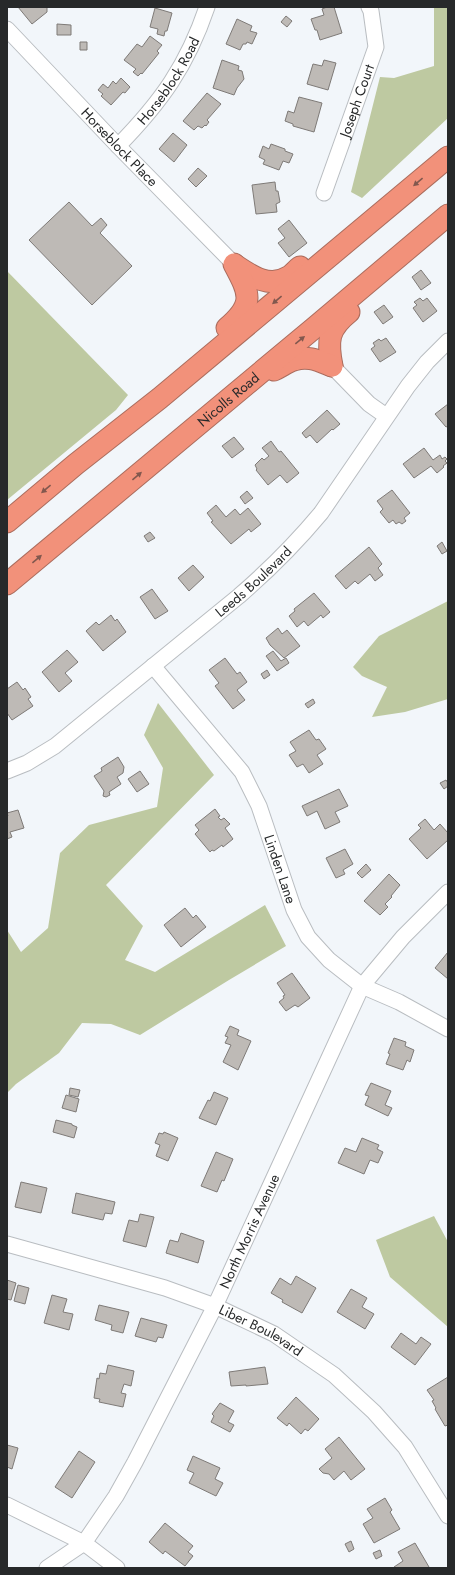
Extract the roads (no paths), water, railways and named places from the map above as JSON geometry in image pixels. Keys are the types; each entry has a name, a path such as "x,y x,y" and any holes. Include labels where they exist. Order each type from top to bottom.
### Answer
{"highway":[{"path":"7,522 76,464 160,398 448,156"},
{"path":"234,264 256,278 262,280 270,282 283,280 320,250 382,212"},
{"name":"Nicolls Road","path":"7,584 448,215"},
{"path":"332,366 329,344 334,325 421,251 448,219"},
{"path":"76,464 154,390 240,317 247,304 246,291 234,264"},
{"path":"259,374 276,369 301,358 315,359 332,366"}],"street":[{"name":"Horseblock Road","path":"118,146 160,99 172,83 192,46 207,7"},
{"name":"Joseph Court","path":"324,193 376,47 371,11 369,7"},
{"name":"Horseblock Place","path":"7,29 118,146 234,264"},
{"name":"Leeds Boulevard","path":"7,771 27,763 55,746 239,596 266,572 297,541 321,513 386,416 427,362 448,341"},
{"path":"332,366 369,404 386,416"},
{"name":"Linden Lane","path":"153,666 242,772 259,806 294,910 308,937 329,960 362,986 399,1002 448,1029"},
{"name":"North Morris Avenue","path":"47,1568 84,1543 116,1496 215,1306 362,986 403,937 448,892"},
{"name":"Liber Boulevard","path":"7,1244 165,1288 215,1306 274,1334 334,1375 374,1412 405,1447 448,1516"},
{"path":"7,1505 84,1543 117,1568"}]}
